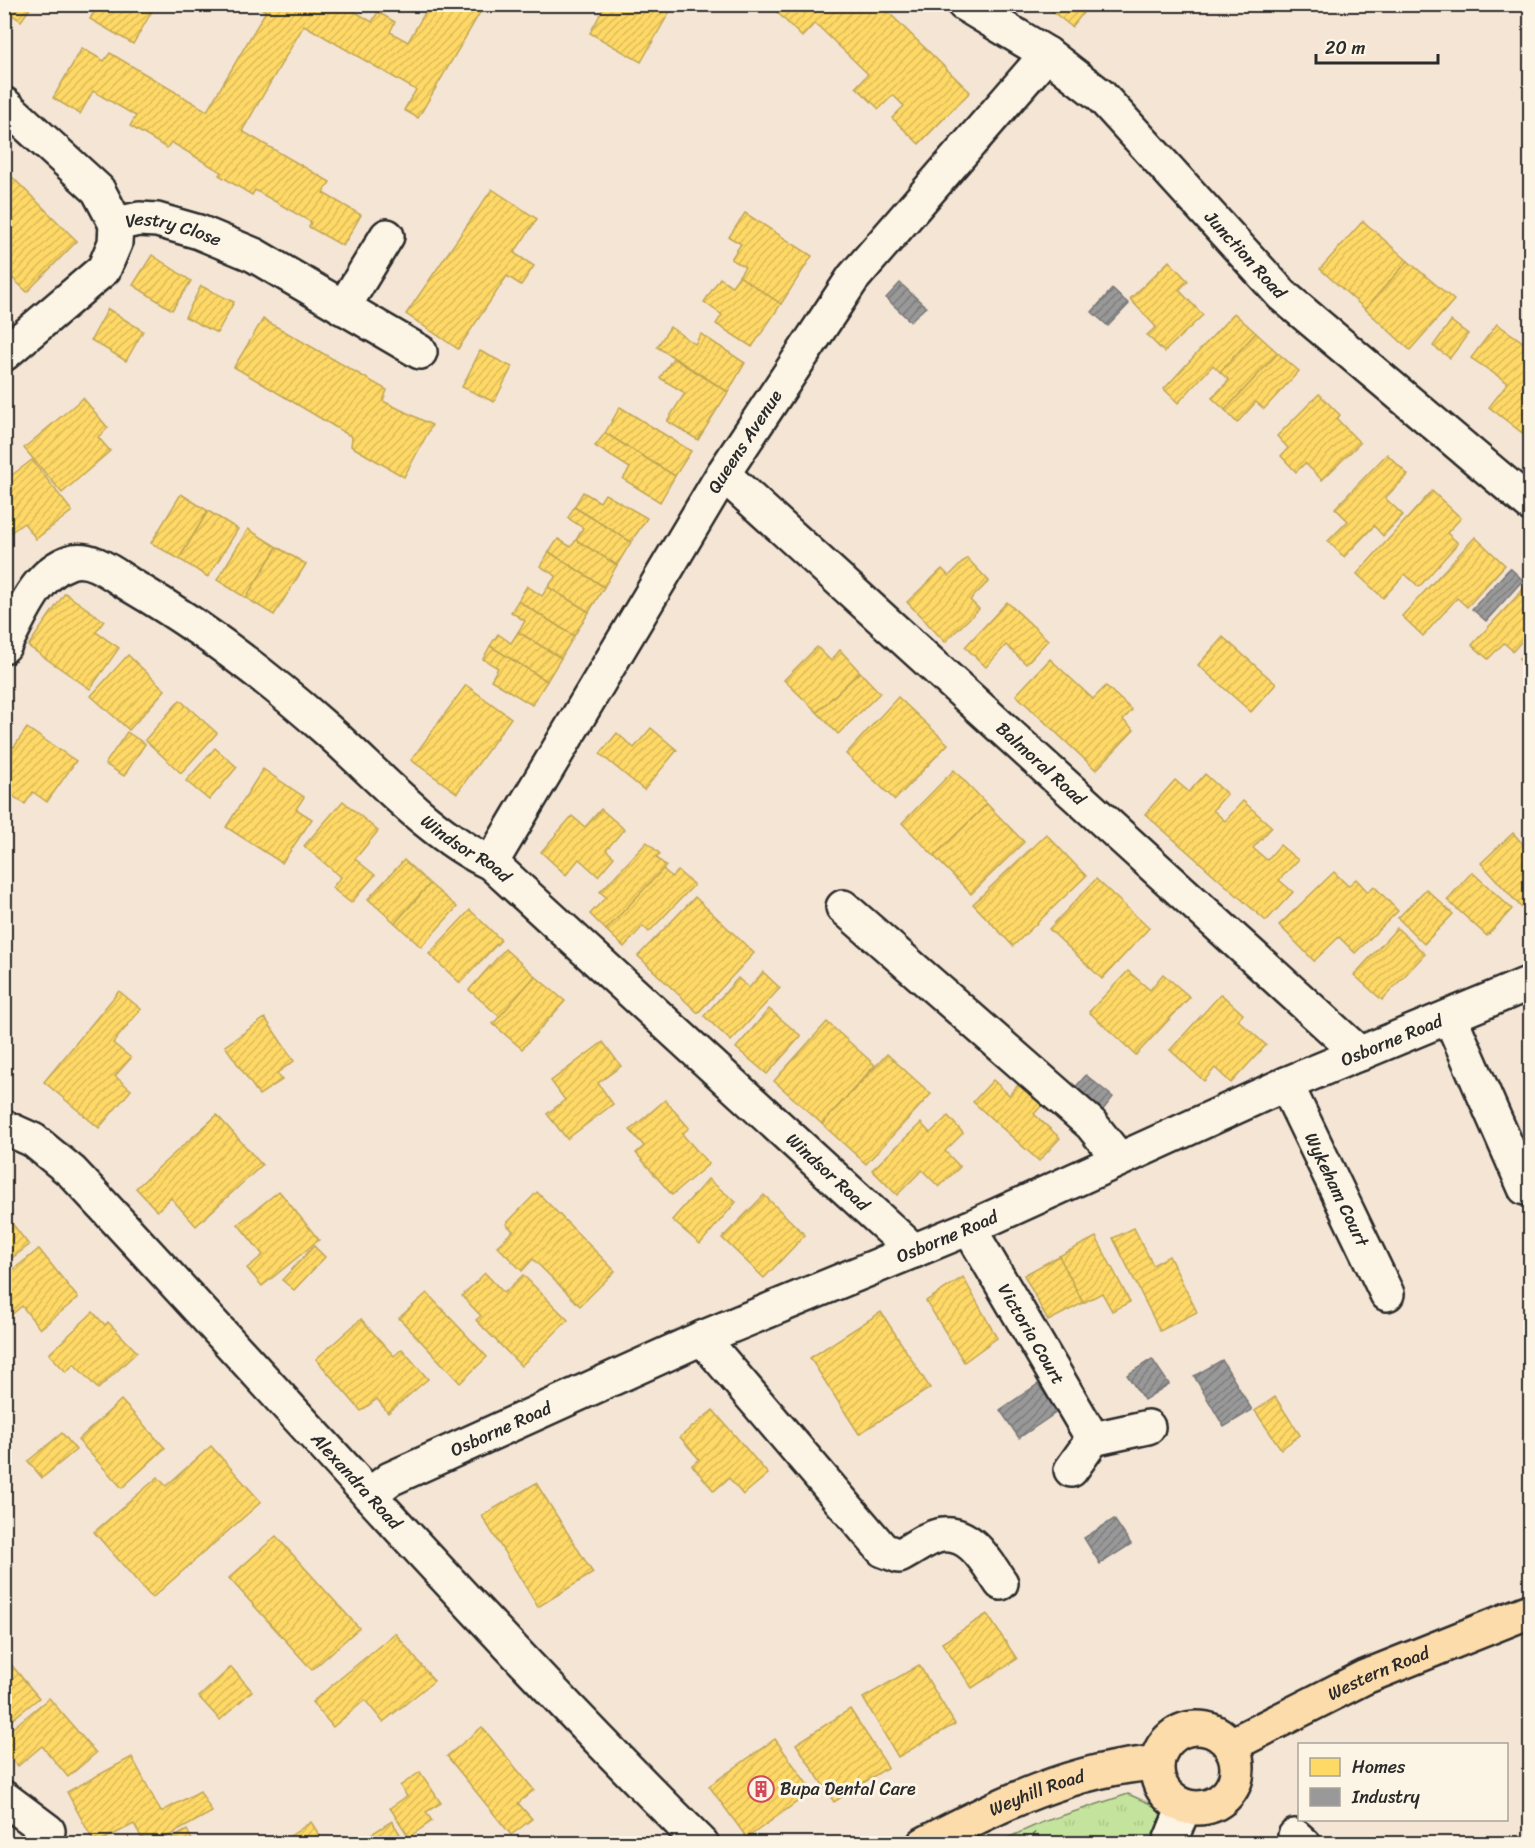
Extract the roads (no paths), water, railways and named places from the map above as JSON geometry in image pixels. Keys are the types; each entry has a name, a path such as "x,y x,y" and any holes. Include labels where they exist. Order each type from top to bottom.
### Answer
{"main road":[{"name":"Western Road","path":"1231,1745 1365,1677 1530,1611"},
{"path":"1195,1728 1209,1729 1231,1745 1236,1758 1237,1772 1226,1797 1204,1808 1184,1807 1163,1791 1157,1777 1156,1763 1160,1750 1169,1739 1181,1731 1195,1728"},
{"name":"Weyhill Road","path":"924,1844 991,1810 1051,1787 1099,1772 1156,1763"}],"street":[{"name":"Junction Road","path":"964,4 1047,54 1100,95 1282,295 1530,504"},
{"name":"Queens Avenue","path":"491,863 723,474 853,278 1047,54"},
{"name":"Vestry Close","path":"4,104 98,190 116,224 139,219 157,220 199,232 254,255 420,352"},
{"path":"4,354 104,269 115,243 116,224"},
{"path":"343,308 387,236"},
{"name":"Balmoral Road","path":"723,474 1360,1054"},
{"name":"Windsor Road","path":"4,646 41,581 55,570 72,562 83,561 99,566 162,604 253,666 412,808 474,855 491,863 915,1251"},
{"path":"843,907 1091,1124 1119,1159"},
{"name":"Osborne Road","path":"369,1495 390,1479 702,1338 915,1251 1286,1084 1530,983"},
{"path":"1450,1017 1526,1188"},
{"name":"Wykeham Court","path":"1286,1084 1388,1294"},
{"name":"Alexandra Road","path":"4,1127 33,1140 72,1172 369,1495 612,1754 702,1844"},
{"name":"Victoria Court","path":"969,1227 1093,1439"},
{"path":"702,1338 883,1550 899,1556 942,1535 959,1537 975,1547 1001,1583"},
{"path":"1071,1470 1093,1439 1148,1426"},
{"path":"4,1798 48,1831"},
{"path":"1168,1844 1184,1807"}],"place":[{"name":"Bupa Dental Care","path":"761,1789"}]}
